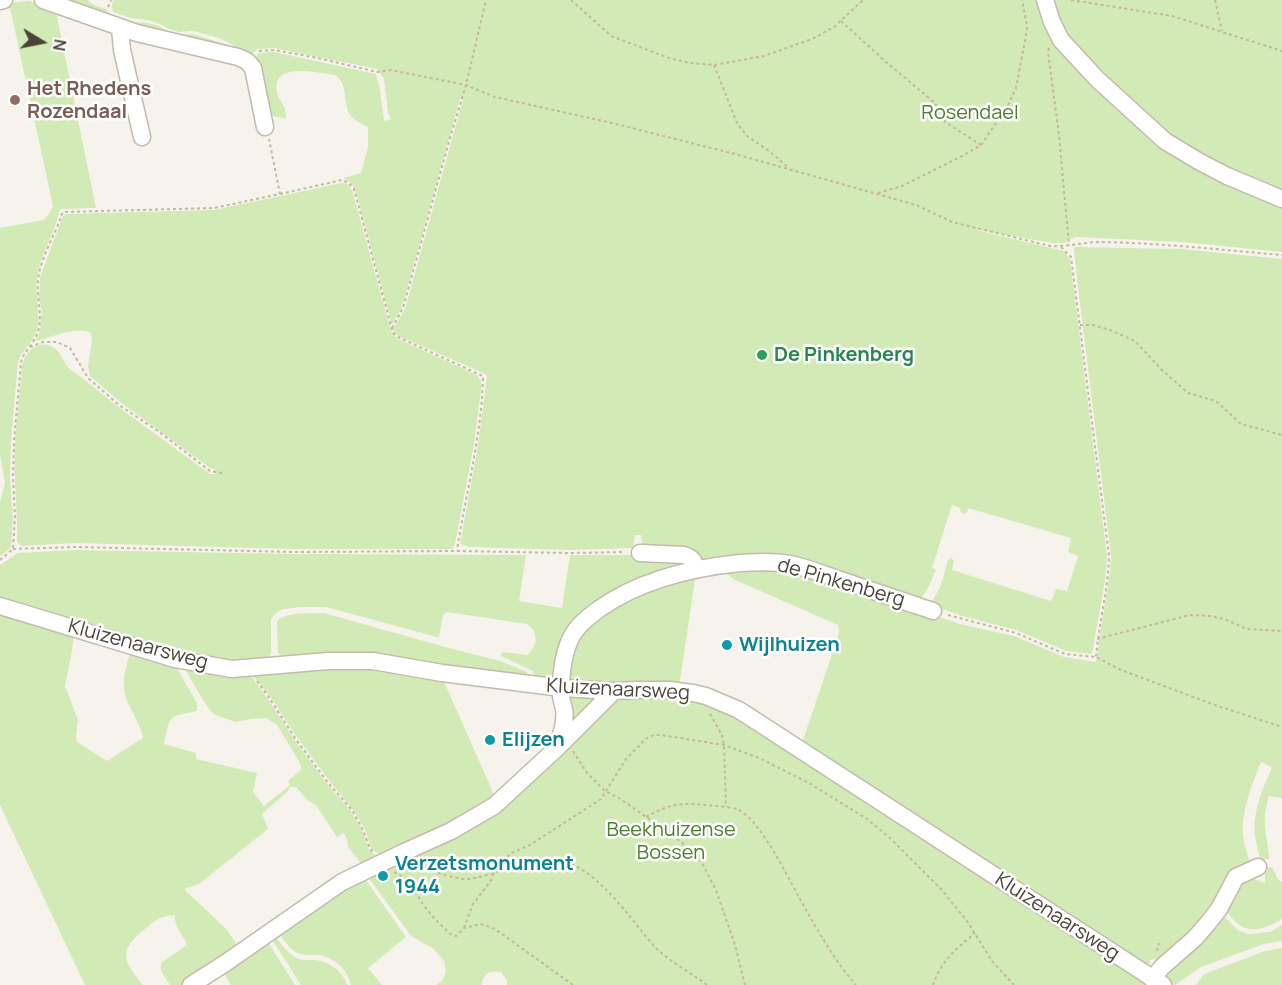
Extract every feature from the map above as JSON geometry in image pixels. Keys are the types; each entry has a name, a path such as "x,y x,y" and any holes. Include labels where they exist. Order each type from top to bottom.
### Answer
{"street":[{"path":"0,1 4,0"},
{"path":"43,0 120,28 247,61 253,68 265,127"},
{"path":"1045,0 1046,8 1058,35 1072,54 1165,141 1227,176 1282,198"},
{"path":"120,28 142,137"},
{"path":"640,553 684,555 694,561 696,569"},
{"name":"de Pinkenberg","path":"561,743 564,721 561,696 564,658 576,629 584,620 614,598 657,579 696,569 727,565 763,561 790,564 933,610"},
{"name":"Kluizenaarsweg","path":"0,606 175,659 220,668 373,661 562,688 614,691 669,690 699,694 739,710 1157,982"},
{"path":"191,985 342,882 451,831 494,806 614,691"},
{"path":"1157,982 1162,967 1195,939 1219,909 1236,877 1258,867"}],"path":[{"path":"108,8 111,0"},
{"path":"392,328 403,308 466,86 486,0"},
{"path":"571,0 611,36 669,58 714,65 785,50 812,39 842,21 862,0"},
{"path":"876,193 902,186 981,145 1007,107 1016,88 1027,30 1022,0"},
{"path":"1071,0 1172,16 1282,51"},
{"path":"1215,0 1222,31"},
{"path":"842,21 935,103 945,122 981,145"},
{"path":"1058,35 1053,38 1048,52 1070,245"},
{"path":"254,54 259,51 274,50 377,72 390,70 466,86 495,97 735,153 916,205 952,222 1026,241 1061,246 1098,242 1182,246 1282,255"},
{"path":"714,65 737,123 747,136 790,169"},
{"path":"265,127 280,194"},
{"path":"13,549 14,441 21,362 38,333 39,277 63,212 214,207 342,180 354,189 393,333 483,376 476,445 457,551"},
{"path":"1061,246 1071,257 1109,556 1096,657"},
{"path":"1080,325 1094,325 1135,341 1188,393 1216,401 1241,424 1282,435"},
{"path":"30,347 43,342 57,342 70,348 88,378 119,405 158,431 210,471 222,472"},
{"path":"0,560 13,549 76,547 294,552 640,553"},
{"path":"933,610 961,620 1016,633 1065,654 1096,657 1121,670 1282,727"},
{"path":"1097,639 1190,615 1224,619 1247,629 1282,631"},
{"path":"699,694 722,735 726,807"},
{"path":"464,928 473,904 511,853 530,845 601,799 626,759 645,739 661,735 724,745 759,758 835,798 867,819 890,838 941,889 975,933 992,961 1014,985"},
{"path":"561,743 606,791 675,837 690,849 703,865 726,918 746,985"},
{"path":"646,817 664,807 689,803 738,810 752,821 766,839 823,939 856,985"},
{"path":"401,853 429,871 467,879 494,873 528,860 554,859 573,865 592,877 607,891 656,947 707,985"},
{"path":"933,985 936,975 952,952 975,933"}],"green space":[{"path":"55,0 87,0 106,9 110,15 131,22 148,23 180,35 193,34 230,47 187,42"},
{"name":"Rosendael","path":"113,0 1040,0 1042,8 1163,143 1282,203 1282,252 1182,242 1076,237 1066,243 1052,243 972,229 1064,251 1070,259 1107,556 1103,592 1091,654 1066,651 1016,630 937,607 933,600 941,585 948,560 951,558 954,561 952,570 1051,601 1056,589 1067,591 1078,556 1068,552 1071,538 968,508 967,513 963,514 960,508 952,505 932,568 936,570 927,590 918,602 790,560 700,565 643,547 641,535 635,535 633,548 569,550 469,547 460,544 478,445 487,376 401,337 394,333 393,329 405,309 463,99 460,99 402,307 392,325 355,189 343,178 361,173 368,147 368,127 351,116 339,79 335,75 318,72 297,71 281,76 277,82 277,92 285,109 286,119 273,116 265,107 255,58 259,53 274,52 376,74 384,121 391,119 384,79 377,69 274,48 258,49 251,54 238,53 233,45 219,38 193,31 179,32 148,20 131,18 113,12"},
{"path":"1048,0 1282,0 1282,194 1229,173 1168,138 1075,52"},
{"path":"28,1 55,7 96,208 60,209 39,268 36,284 38,326 34,337 18,361 11,442 10,477 13,518 11,548 0,556 0,502 5,483 0,454 0,228 44,220 53,206 9,3"},
{"path":"342,183 348,184 352,190 392,334 400,340 477,375 481,381 474,444 455,544 452,549 293,549 75,543 22,546 17,542 15,449 22,366 28,353 38,345 53,347 72,371 210,474 216,474 215,469 210,468 120,402 90,376 88,366 91,333 72,331 35,341 39,333 42,311 39,296 40,277 63,216 66,214 214,210"},
{"path":"1074,248 1181,249 1282,259 1282,798 1269,796 1268,798 1265,820 1269,859 1260,860 1255,836 1255,818 1272,767 1261,762 1245,807 1243,836 1250,864 1216,907 1164,957 1150,960 1150,963 1143,969 801,746 839,633 838,625 733,579 727,574 727,568 789,567 960,624 1014,636 1064,657 1096,662 1111,556 1077,279"},
{"path":"76,550 526,555 519,601 562,608 570,555 632,555 692,564 583,617 557,682 535,680 533,671 501,656 503,652 527,655 531,651 536,639 534,631 527,624 447,612 443,615 439,637 437,637 326,607 284,609 277,612 271,619 271,654 263,661 232,664 190,658 0,601 0,565 18,553"},
{"path":"696,573 679,687 569,684 572,642 616,601"},
{"path":"0,611 74,632 65,686 78,720 77,742 107,761 143,738 127,699 124,685 131,650 174,663 197,703 197,711 175,716 169,722 164,744 196,753 196,759 257,773 253,792 264,806 290,785 288,781 301,770 300,763 277,725 266,718 236,722 213,714 183,666 248,672 296,742 351,811 362,830 369,850 377,856 364,867 348,847 344,833 337,837 316,805 308,801 296,787 290,787 262,814 268,829 199,884 184,889 227,930 236,943 233,953 182,985 170,985 161,971 161,963 187,945 177,927 175,915 166,916 146,928 127,949 127,962 143,985 85,985 0,805"},
{"path":"324,613 500,661 527,672 527,676 286,659 278,653 277,621 293,614"},
{"path":"349,665 442,677 496,799 383,857 371,849 365,829 353,810 251,673"},
{"path":"567,693 595,696 596,701 568,734"},
{"name":"Beekhuizense Bossen","path":"620,695 669,695 721,705 1155,985 507,985 507,980 501,972 497,971 485,975 482,985 436,985 442,981 446,972 444,961 434,949 411,936 366,874 452,834"},
{"path":"1272,867 1282,882 1282,919 1257,929 1241,926 1224,909 1240,878 1248,877 1265,883 1265,868"},
{"path":"363,876 406,937 368,968 382,985 351,985 347,974 335,962 325,956 304,955 296,952 277,931"},
{"path":"1221,914 1237,930 1248,934 1270,932 1282,925 1282,941 1264,944 1201,967 1175,985 1161,979"},
{"path":"273,934 296,958 321,961 331,965 342,975 347,985 301,985 270,936"},
{"path":"266,939 295,985 231,985 222,970"},
{"path":"1282,948 1282,985 1196,985 1204,974 1265,951"}],"place":[{"name":"Het Rhedens Rozendaal","path":"15,100"},
{"name":"De Pinkenberg","path":"762,355"},
{"name":"Wijlhuizen","path":"727,645"},
{"name":"Elijzen","path":"490,740"},
{"name":"Verzetsmonument 1944","path":"383,876"}]}
